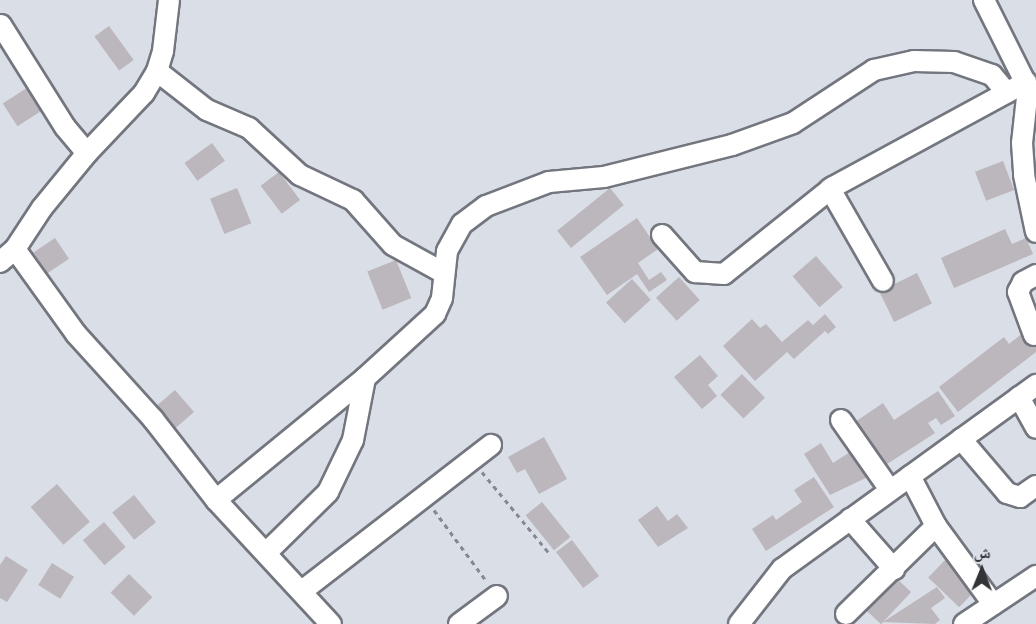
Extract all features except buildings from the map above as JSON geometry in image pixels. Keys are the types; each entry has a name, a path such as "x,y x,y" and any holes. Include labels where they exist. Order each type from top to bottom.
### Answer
{"street":[{"path":"0,262 15,249 42,208 87,153 144,93 158,71 169,0"},
{"path":"984,0 1030,88 1022,143 1036,232"},
{"path":"1,25 64,127 87,153"},
{"path":"216,500 365,378 435,314 442,298 447,251 462,225 486,206 549,182 604,177 732,145 793,123 874,70 914,61 954,62 992,75 1007,93"},
{"path":"158,71 207,110 249,128 300,175 353,201 393,245 444,273"},
{"path":"662,234 695,272 724,274 830,189 867,165 1007,93 1030,88"},
{"path":"830,189 883,281"},
{"path":"15,249 76,334 153,419 216,500 331,624"},
{"path":"1034,335 1018,292 1023,282 1036,275"},
{"path":"266,553 328,492 353,440 365,378"},
{"path":"739,624 782,569 1036,385"},
{"path":"1019,397 1036,428"},
{"path":"841,420 890,490"},
{"path":"961,439 1006,493 1020,497 1036,486"},
{"path":"302,591 491,445"},
{"path":"910,476 936,526 993,604"},
{"path":"850,519 894,569"},
{"path":"846,614 936,526"},
{"path":"964,624 1036,576"},
{"path":"459,624 498,596"}],"path":[{"path":"472,459 549,553"},
{"path":"424,496 498,596"}]}
